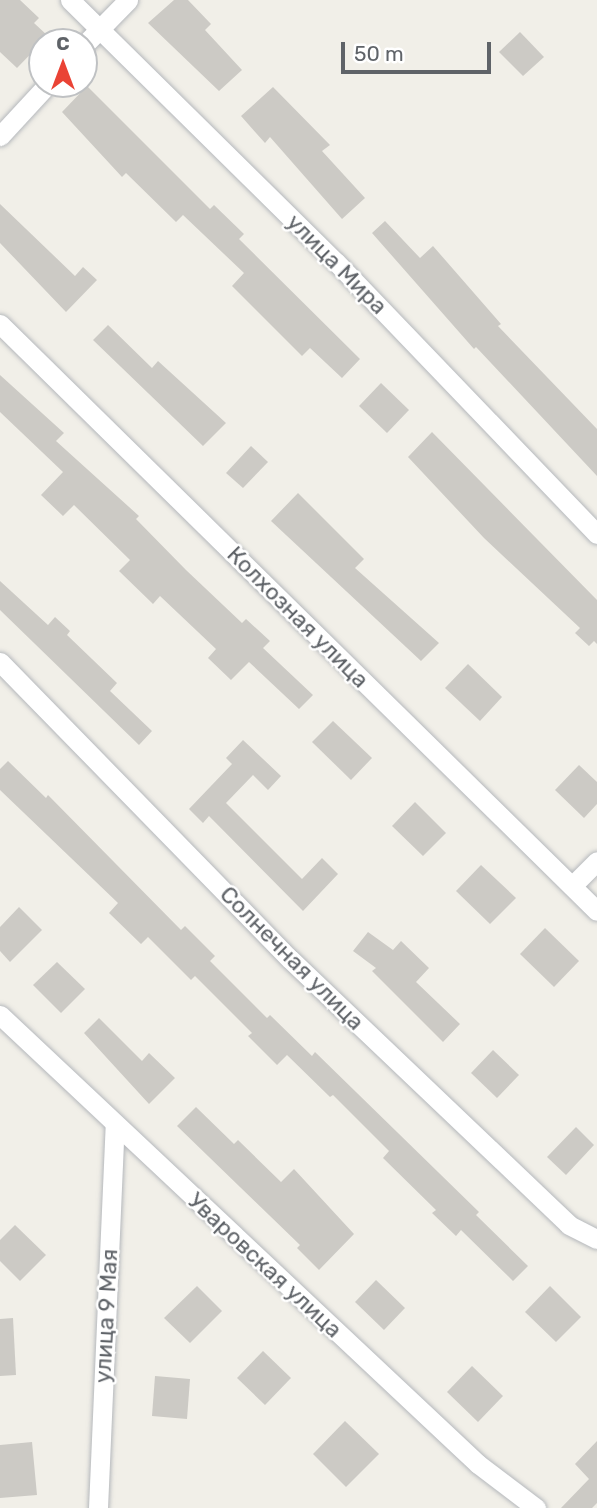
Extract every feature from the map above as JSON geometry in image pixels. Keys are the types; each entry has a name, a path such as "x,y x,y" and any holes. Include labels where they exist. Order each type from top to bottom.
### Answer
{"street":[{"name":"улица Мира","path":"70,0 336,262 597,534"},
{"path":"99,29 128,0"},
{"path":"0,136 35,98"},
{"name":"Колхозная улица","path":"0,324 597,911"},
{"name":"Солнечная улица","path":"0,662 290,959 569,1225 597,1239"},
{"path":"572,886 597,861"},
{"name":"Уваровская улица","path":"0,1015 478,1464 536,1508"},
{"name":"улица 9 Мая","path":"98,1508 115,1125"}],"building":[{"path":"0,0 20,0 39,18 34,23 39,28 28,28 28,57 17,68 0,52"},
{"path":"174,0 188,0 211,24 205,30 242,70 219,91 148,23"},
{"path":"520,32 544,57 523,76 499,52"},
{"path":"273,87 330,145 322,151 365,198 342,219 270,137 265,143 241,116"},
{"path":"98,97 210,209 214,205 244,234 239,239 360,359 342,378 310,348 302,356 232,286 244,273 183,215 176,222 126,173 122,177 62,112 75,98"},
{"path":"0,204 75,276 83,267 97,280 66,312 0,243"},
{"path":"385,221 420,258 433,246 501,324 498,326 597,429 597,476 476,347 474,349 372,233"},
{"path":"108,325 152,368 158,361 226,423 203,446 93,340"},
{"path":"0,375 64,433 56,441 139,516 136,519 186,570 242,623 246,619 270,641 263,648 313,695 299,709 249,662 231,680 208,658 216,649 160,596 153,604 119,571 130,560 74,505 63,516 41,495 63,472 0,412"},
{"path":"381,383 409,410 387,433 359,406"},
{"path":"432,432 597,600 597,644 594,641 589,646 575,633 580,628 484,538 408,457"},
{"path":"251,446 268,462 243,488 226,473"},
{"path":"298,493 364,559 355,568 439,643 421,661 271,521"},
{"path":"0,581 48,625 55,617 70,631 67,635 117,683 110,691 152,731 139,745 0,610"},
{"path":"468,664 502,697 480,721 445,688"},
{"path":"333,721 372,758 351,780 312,742"},
{"path":"243,740 281,776 268,790 253,775 226,803 302,879 322,858 338,874 303,911 209,816 203,823 189,809 232,764 226,758"},
{"path":"8,761 46,798 48,795 181,930 185,926 215,956 210,961 267,1018 270,1015 312,1056 315,1052 479,1212 476,1215 528,1266 513,1281 461,1230 456,1236 432,1213 436,1210 383,1158 389,1151 333,1095 330,1097 287,1055 277,1065 248,1036 252,1033 195,976 191,980 148,937 141,944 109,913 118,903 0,790 0,769"},
{"path":"579,765 597,782 597,804 584,818 555,790"},
{"path":"415,802 446,833 423,856 392,826"},
{"path":"481,865 516,898 490,924 456,891"},
{"path":"19,907 42,930 10,962 0,951 0,927"},
{"path":"545,928 579,961 554,987 520,954"},
{"path":"368,932 393,950 401,941 429,968 416,982 460,1024 443,1042 372,971 376,968 353,951"},
{"path":"57,962 85,989 61,1013 33,985"},
{"path":"99,1018 142,1061 149,1053 175,1078 149,1104 84,1033"},
{"path":"493,1050 519,1075 497,1098 471,1073"},
{"path":"196,1107 234,1144 238,1140 281,1182 294,1169 354,1234 319,1270 297,1248 300,1245 177,1126"},
{"path":"576,1127 594,1145 566,1175 547,1157"},
{"path":"15,1225 46,1255 20,1281 0,1261 0,1240"},
{"path":"376,1280 405,1308 384,1330 355,1302"},
{"path":"197,1286 222,1311 190,1343 164,1318"},
{"path":"550,1286 581,1317 556,1342 525,1312"},
{"path":"13,1318 16,1375 0,1376 0,1319"},
{"path":"263,1351 291,1378 265,1405 237,1378"},
{"path":"472,1366 503,1396 478,1422 447,1392"},
{"path":"155,1376 190,1379 187,1419 152,1416"},
{"path":"345,1421 379,1454 346,1487 313,1454"},
{"path":"597,1441 597,1503 592,1508 561,1508 589,1479 575,1464"},
{"path":"32,1442 37,1495 0,1498 0,1445"}]}
